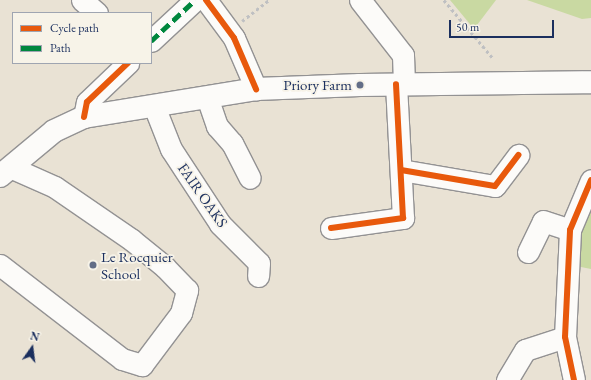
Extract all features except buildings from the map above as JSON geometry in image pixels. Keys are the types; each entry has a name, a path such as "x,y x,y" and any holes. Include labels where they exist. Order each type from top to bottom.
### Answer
{"main road":[{"path":"5,171 32,147 54,131 84,117 256,89 400,84 591,82"}],"street":[{"path":"82,0 95,12"},
{"path":"152,40 195,0"},
{"path":"206,0 229,31 242,53 256,89"},
{"path":"331,228 404,218 401,170 400,84 403,55 360,0"},
{"path":"84,117 87,102 127,64"},
{"path":"207,97 216,126 232,143 250,178"},
{"name":"FAIR OAKS","path":"154,106 171,149 220,224 259,262 258,276"},
{"path":"32,147 44,182"},
{"path":"401,170 495,186 518,155"},
{"path":"0,265 122,358 142,365 181,313 187,290 165,267 132,240 55,187 44,182 5,171"},
{"path":"574,380 565,338 570,230 591,180"},
{"path":"528,252 543,221 570,230"},
{"path":"507,380 525,350 565,338"}],"path":[{"path":"229,31 269,0"},
{"path":"444,0 492,57"}],"green space":[{"path":"450,0 496,0 474,29"},
{"path":"527,0 591,0 591,18 582,19"},
{"path":"591,195 591,269 576,266 577,231"}],"marked path":[{"path":"152,40 195,0"}],"cycle path":[{"path":"206,0 234,38 256,89"},
{"path":"84,117 87,102 127,64"},
{"path":"331,228 403,218 396,84"},
{"path":"401,170 495,186 518,155"},
{"path":"574,380 565,337 570,230 591,180"}],"place":[{"name":"Priory Farm","path":"360,85"},
{"name":"Le Rocquier School","path":"93,265"}]}
